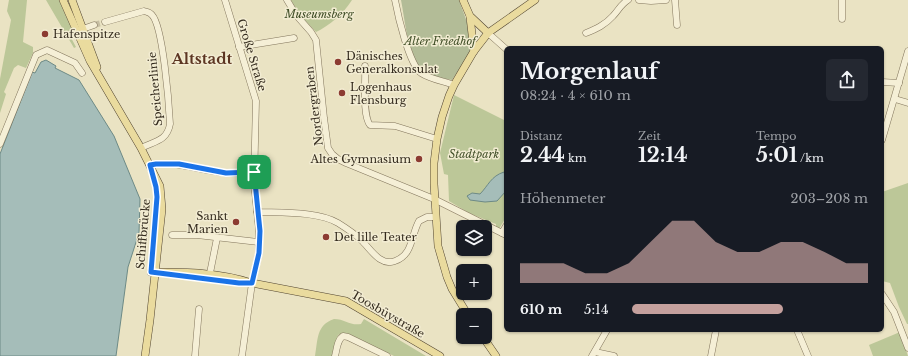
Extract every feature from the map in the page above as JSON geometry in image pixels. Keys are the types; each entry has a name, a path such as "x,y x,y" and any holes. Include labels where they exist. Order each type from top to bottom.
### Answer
{"main road":[{"path":"64,0 79,30"},
{"path":"72,0 79,30"},
{"path":"463,0 470,16 474,51"},
{"path":"464,308 452,289 447,277 438,246 434,199 434,163 442,117 454,85 474,51 488,33 534,0"},
{"path":"470,16 488,33"},
{"name":"Schiffbrücke","path":"79,30 90,61 150,165 156,187 157,197 153,272 146,319 146,356"},
{"name":"Toosbüystraße","path":"153,272 176,276 210,276 240,279 252,283 346,301 440,356"},
{"path":"488,344 496,356"}],"street":[{"name":"Große Straße","path":"225,0 256,101 254,172 259,253 252,283 242,356"},
{"name":"Nordergraben","path":"287,0 296,15 316,40 328,148 332,154 346,163 434,199 504,234"},
{"path":"395,0 410,54 416,68 421,73 429,77 454,85"},
{"path":"586,33 605,24 628,0"},
{"path":"639,0 666,0"},
{"path":"676,0 677,25"},
{"path":"842,0 842,18"},
{"name":"Speicherlinie","path":"105,22 144,11 152,15 158,30 165,64 170,124 169,131 162,138 141,148"},
{"path":"79,30 94,25"},
{"path":"488,33 504,47"},
{"path":"239,47 294,38"},
{"path":"0,144 36,55 47,50 75,63 82,73"},
{"path":"884,134 908,51"},
{"path":"365,66 365,102 368,122 370,125 395,126 437,139"},
{"path":"884,82 899,83"},
{"path":"895,99 908,103"},
{"path":"150,165 179,164 223,173 254,172"},
{"path":"257,212 317,215 328,218 338,223 362,240 378,258 385,262 400,259 408,250 419,221 427,217 436,217"},
{"path":"172,235 197,235 259,242"},
{"path":"210,276 216,238"},
{"path":"884,297 905,330 908,348"},
{"path":"195,356 199,309"},
{"path":"606,332 594,354 614,356"},
{"path":"711,356 716,332"},
{"path":"798,332 808,356"},
{"path":"335,356 341,337 343,336 387,356"}],"green space":[{"path":"9,0 27,0 23,42 33,47 33,53 26,68 18,65 14,68 4,92 6,94 0,113 0,79 11,20 7,11"},
{"path":"46,0 59,0 73,32 69,34 76,47 74,48"},
{"name":"Museumsberg","path":"291,0 352,0 336,19 316,32 299,14"},
{"name":"Alter Friedhof","path":"401,0 459,0 470,34 471,47 469,54 452,80 428,76 422,72 417,65 410,48"},
{"name":"Stadtpark","path":"454,95 504,120 504,220 499,229 496,228 496,224 492,222 492,220 486,220 469,213 449,201 448,175 444,174 440,153"},
{"path":"908,183 908,324 899,307 890,283 884,282 884,191"},
{"path":"334,319 361,324 364,319 426,356 394,356 349,334 343,333 338,335 332,356 315,356 321,329 324,325"},
{"path":"900,332 908,356 873,356 869,345"}],"water":[{"path":"46,60 56,66 55,68 79,80 114,136 140,199 139,233 128,267 116,356 0,356 0,154 32,72 35,73 41,62"},
{"path":"504,172 504,193 497,201 485,202 470,200 467,196 472,193 480,194 496,176"}],"tunnel":[{"path":"94,25 105,22"}],"place":[{"name":"Hafenspitze","path":"45,34"},
{"name":"Dänisches Generalkonsulat","path":"338,62"},
{"name":"Logenhaus Flensburg","path":"342,93"},
{"name":"Altes Gymnasium","path":"419,159"},
{"name":"Sankt Marien","path":"236,222"},
{"name":"Det lille Teater","path":"326,237"}],"district":[{"name":"Altstadt","path":"202,58"}],"route":[{"path":"179,164 226,173 254,172 260,231 259,253 252,283 239,283 209,278 176,276 151,272 157,197 154,177 150,165 179,164"}]}
